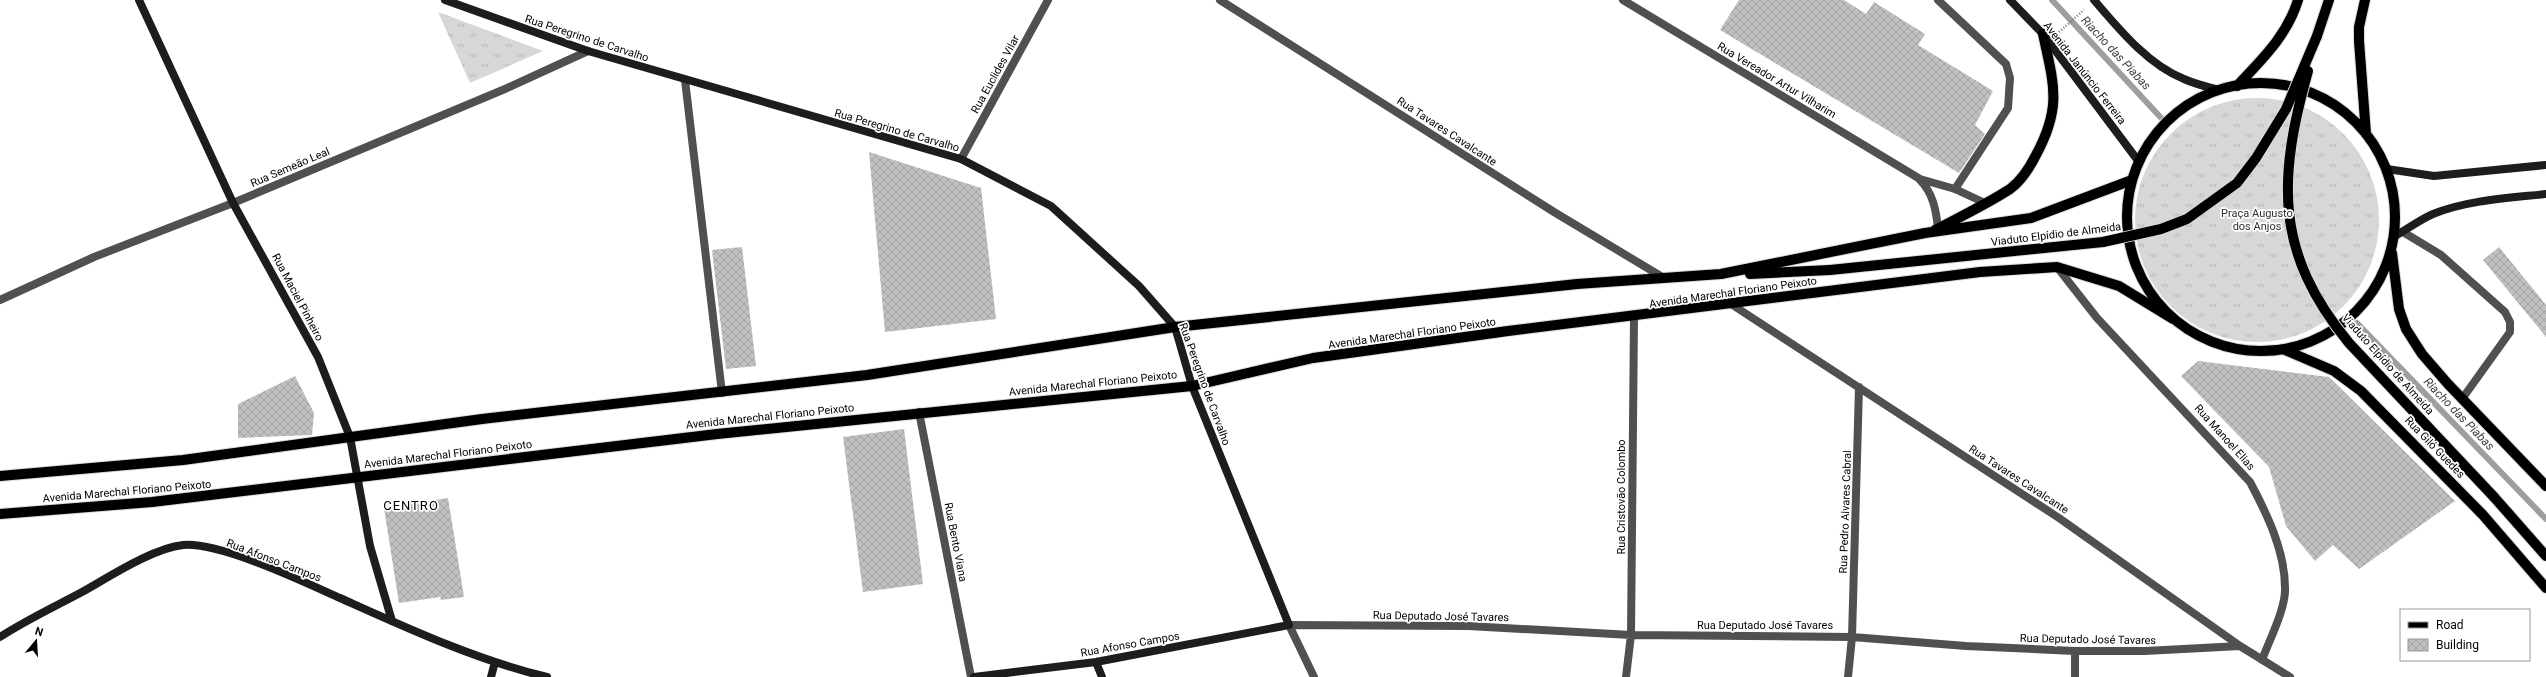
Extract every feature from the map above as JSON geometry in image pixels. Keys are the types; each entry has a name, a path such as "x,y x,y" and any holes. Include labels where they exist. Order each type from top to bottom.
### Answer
{"main road":[{"name":"Rua Maciel Pinheiro","path":"139,0 233,203 318,357 350,437 359,477 370,546 392,621"},
{"name":"Rua Peregrino de Carvalho","path":"445,0 588,50 685,80 961,159 1051,206 1139,286 1175,327 1192,386 1289,625"},
{"name":"Avenida Janúncio Ferreira","path":"2010,0 2043,34 2139,162"},
{"path":"2094,0 2115,24 2152,59 2182,79 2219,90"},
{"path":"2237,86 2278,42 2294,15 2298,0"},
{"name":"Viaduto Elpídio de Almeida","path":"2329,0 2317,36 2296,115 2290,144 2287,176 2292,231 2296,253 2306,278 2330,319 2349,343 2494,497 2546,556"},
{"path":"2365,0 2359,27 2359,41 2366,134"},
{"path":"1934,231 2011,188 2030,167 2045,138 2054,109 2052,74 2043,34"},
{"name":"Viaduto Elpídio de Almeida","path":"1721,274 1830,270 2103,242 2162,229 2187,219 2237,183 2256,158 2286,109 2317,36"},
{"path":"2173,319 2152,296 2137,268 2128,238 2127,208 2132,180 2139,162 2150,142 2165,124 2182,109 2219,90 2237,86 2259,84 2295,86 2342,111 2366,134 2387,169 2395,205 2399,234 2380,282 2354,315 2338,328 2313,342 2285,350"},
{"path":"2387,169 2434,176 2546,165"},
{"name":"Avenida Marechal Floriano Peixoto","path":"0,476 183,460 482,419 722,393 1008,355 1175,327 1577,284 1721,274 1934,231 2031,218 2132,180"},
{"path":"2399,234 2422,219 2450,209 2497,199 2546,194"},
{"path":"2392,253 2399,309 2406,329 2422,354 2462,399 2546,486"},
{"name":"Avenida Marechal Floriano Peixoto","path":"0,514 152,502 918,412 1192,386 1313,358 1508,331 1634,317 1980,272 2057,267 2119,286 2207,340 2245,351 2285,350"},
{"name":"Rua Giló Guedes","path":"2285,350 2334,371 2361,391 2483,514 2546,588"},
{"name":"Rua Afonso Campos","path":"0,637 23,622 120,570 157,553 183,545 210,548 235,556 292,577 392,621 495,662 547,677"},
{"name":"Rua Afonso Campos","path":"972,677 1096,662 1289,625"},
{"path":"491,677 495,662"},
{"path":"1096,662 1102,677"}],"street":[{"name":"Rua Euclides Vilar","path":"961,159 1048,0"},
{"name":"Rua Tavares Cavalcante","path":"1220,0 1487,170 1664,278"},
{"name":"Rua Vereador Artur Vilharim","path":"1623,0 1920,179 1955,189 1985,203"},
{"path":"1938,0 2006,64 2010,78 2008,108 1955,189"},
{"name":"Rua Semeão Leal","path":"0,300 94,257 233,203 505,89 588,50"},
{"path":"685,80 722,393"},
{"name":"Rua Vereador Artur Vilharim","path":"1920,179 1928,188 1933,201 1934,231"},
{"path":"2399,234 2441,255 2505,312 2510,322 2510,332 2462,399"},
{"name":"Rua Manoel Elias","path":"2057,267 2097,318 2250,482 2267,514 2281,558 2286,589 2262,660"},
{"name":"Rua Tavares Cavalcante","path":"1731,304 2059,518 2240,646 2290,677"},
{"name":"Rua Cristovão Colombo","path":"1626,677 1631,635 1634,317"},
{"name":"Rua Pedro Alvares Cabral","path":"1848,677 1852,637 1859,387"},
{"name":"Rua Bento Viana","path":"918,412 972,677"},
{"path":"1289,625 1314,677"},
{"name":"Rua Deputado José Tavares","path":"1289,625 1468,626 1631,635 1852,637 1966,646 2075,651 2145,652 2240,646"},
{"path":"2075,651 2075,677"}],"path":[{"path":"2061,30 2080,14"}],"green space":[{"path":"438,12 543,51 470,83"},
{"name":"Praça Augusto dos Anjos","path":"2257,98 2281,101 2304,108 2325,119 2343,134 2358,152 2369,173 2376,196 2379,220 2376,244 2369,267 2358,288 2343,306 2325,321 2304,332 2281,339 2257,342 2233,339 2210,332 2189,321 2171,306 2156,288 2145,267 2138,244 2135,220 2138,196 2145,173 2156,152 2171,134 2189,119 2210,108 2233,101"}],"building":[{"path":"1739,0 1844,0 1866,14 1874,2 1925,34 1918,45 1993,91 1975,125 1985,134 1959,173 1720,30"},
{"path":"869,152 981,188 996,319 885,332"},
{"path":"742,247 756,366 726,369 712,250"},
{"path":"2499,247 2546,305 2546,337 2483,260"},
{"path":"2198,361 2329,377 2455,501 2359,569 2333,545 2315,561 2286,526 2269,467 2181,376"},
{"path":"295,376 314,413 312,435 238,438 238,404"},
{"path":"904,429 923,584 863,592 843,437"},
{"path":"448,498 464,597 441,600 440,597 399,603 384,508"}],"waterway":[{"name":"Riacho das Piabas","path":"2052,0 2164,121"},
{"name":"Riacho das Piabas","path":"2357,323 2546,519"}],"district":[{"name":"CENTRO","path":"411,505"}]}
